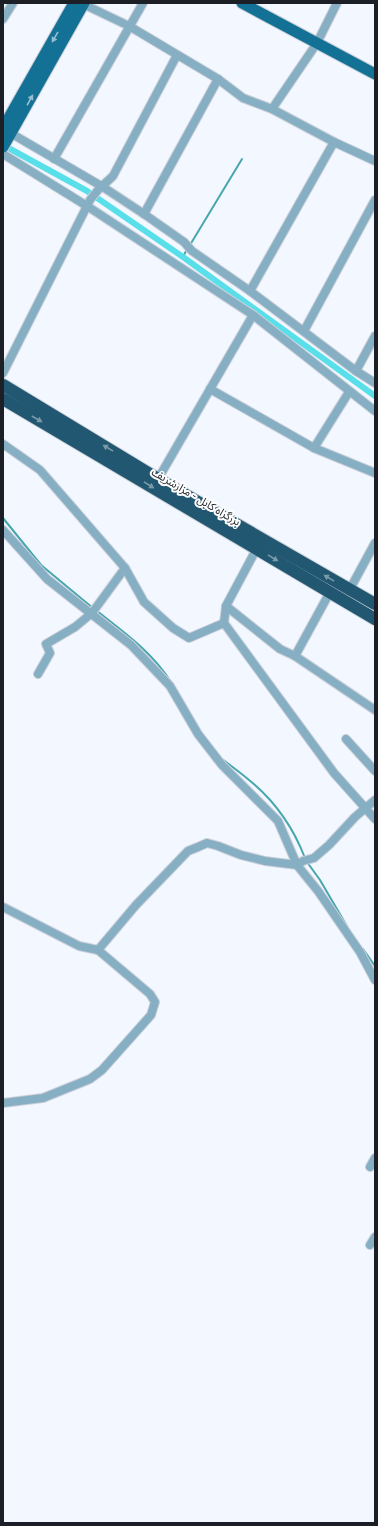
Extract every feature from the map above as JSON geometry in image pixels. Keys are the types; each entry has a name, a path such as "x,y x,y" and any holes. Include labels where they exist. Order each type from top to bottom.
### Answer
{"highway":[{"name":"بزرگراه کابل - مزارشریف","path":"3,385 158,479 375,604"},
{"name":"بزرگراه کابل - مزارشریف","path":"3,399 375,619"}],"main road":[{"path":"3,147 7,131 80,3"},
{"path":"242,3 375,74"}],"street":[{"path":"3,19 13,3"},
{"path":"80,3 129,26 218,79 243,98 272,109 334,142 375,161"},
{"path":"54,159 142,3"},
{"path":"272,109 317,43 337,3"},
{"path":"3,373 89,203 113,176 177,55"},
{"path":"144,214 218,79"},
{"path":"7,131 144,214 184,242 192,251 250,291 356,371 375,383"},
{"path":"250,291 334,142"},
{"path":"3,154 89,203 253,315 375,410"},
{"path":"304,331 375,200"},
{"path":"158,479 253,315"},
{"path":"356,371 375,336"},
{"path":"210,389 314,448 375,473"},
{"path":"314,448 350,392"},
{"path":"3,444 40,470 125,568 144,602 173,628 189,638 224,623"},
{"path":"3,530 47,579 94,610 144,657 170,686 198,734 222,765 278,821 300,863 356,946 375,980"},
{"path":"350,590 375,543"},
{"path":"257,548 226,606 224,623 334,773 375,819"},
{"path":"38,674 50,653 46,644 75,627 94,610 125,568"},
{"path":"296,656 330,592"},
{"path":"226,606 273,644 296,656 375,710"},
{"path":"346,739 375,771"},
{"path":"98,950 136,905 188,851 207,843 249,857 300,863 314,858 329,845 355,817 375,800"},
{"path":"3,907 79,946 98,950 150,994 155,1002 151,1015 102,1070 90,1079 43,1098 3,1103"},
{"path":"370,1167 375,1158"},
{"path":"370,1245 375,1237"}],"waterway":[{"path":"3,145 87,191 183,257 375,396"},
{"path":"190,245 242,159"},
{"path":"183,257 187,249"},
{"path":"3,518 41,565 94,609"},
{"path":"97,611 147,652 164,671 171,682"},
{"path":"222,759 258,788 275,806 289,825 305,858"},
{"path":"307,862 320,880 348,928"},
{"path":"363,949 375,966"}]}
